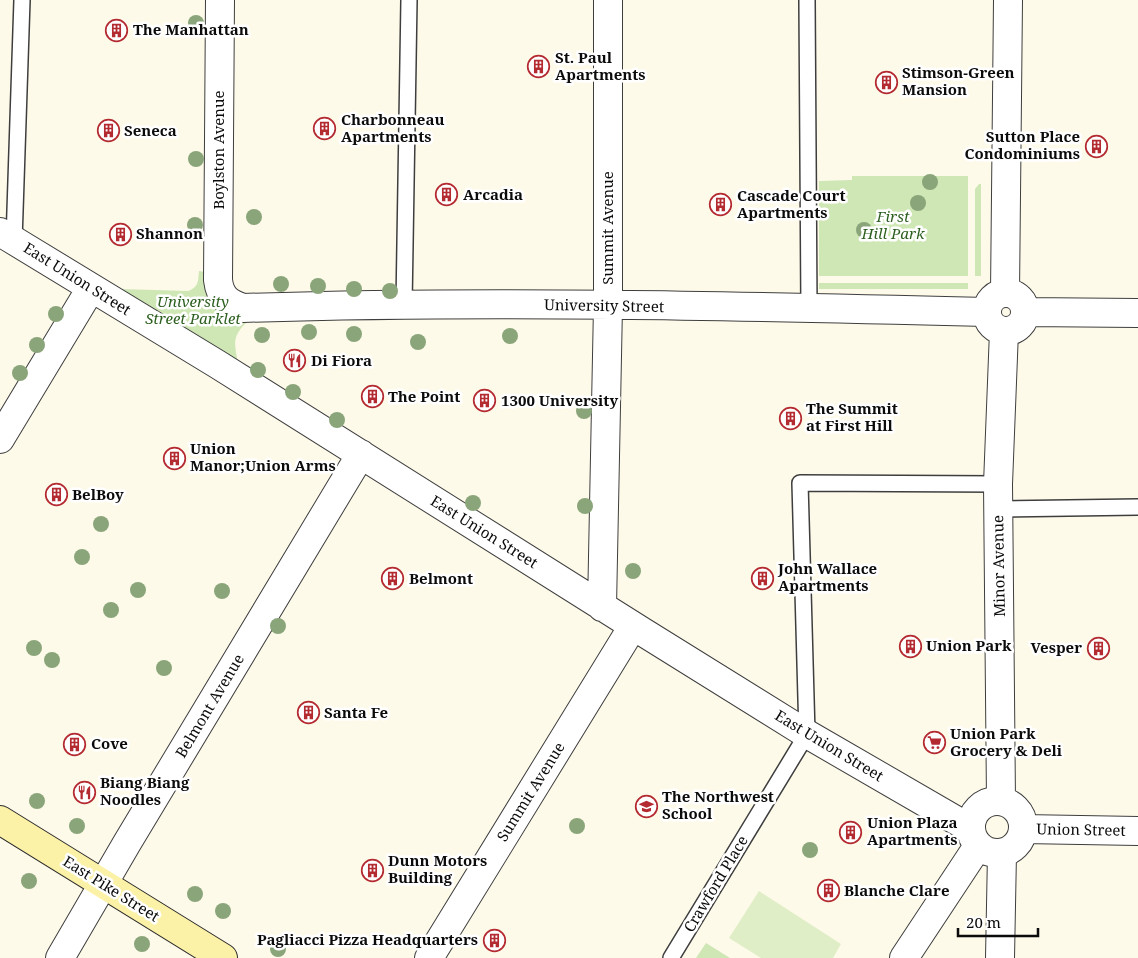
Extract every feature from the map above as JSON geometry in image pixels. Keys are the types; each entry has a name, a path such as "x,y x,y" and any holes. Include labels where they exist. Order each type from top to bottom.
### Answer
{"main road":[{"name":"East Pike Street","path":"0,820 223,958"}],"street":[{"name":"Boylston Avenue","path":"220,0 218,275 220,290 224,298"},
{"name":"Summit Avenue","path":"602,607 608,306 608,0"},
{"name":"Minor Avenue","path":"1001,801 999,312 1008,0"},
{"name":"East Union Street","path":"7,236 361,454 602,607 984,843"},
{"path":"0,439 91,288"},
{"name":"University Street","path":"224,298 233,305 243,308 608,306 999,312"},
{"path":"999,312 1016,328 1021,324 1025,312 1138,313"},
{"name":"Belmont Avenue","path":"60,958 361,454"},
{"name":"Summit Avenue","path":"429,958 633,626"},
{"path":"984,843 1014,847 1019,842 1023,829 1020,815 1010,804 1001,801 989,802 981,806 975,812 972,819 984,843 1000,958"},
{"name":"Union Street","path":"1023,829 1138,831"},
{"path":"904,958 984,843"}],"lane":[{"path":"7,236 22,0"},
{"path":"404,306 409,0"},
{"path":"807,0 809,309"},
{"path":"807,734 800,483 1138,507"},
{"name":"Crawford Place","path":"671,958 807,734"}],"green space":[{"name":"First Hill Park","path":"852,176 968,176 968,276 819,276 819,181 852,180"},
{"path":"981,184 981,276 975,276 975,189"},
{"name":"University Street Parklet","path":"199,271 206,272 215,308 227,318 248,321 239,331 235,340 238,363 121,289 188,291 196,286"},
{"path":"819,283 968,283 968,289 819,289"},
{"path":"759,891 841,944 833,958 761,958 729,938"},
{"path":"706,943 730,958 696,958"}],"place":[{"name":"The Manhattan","path":"117,30"},
{"name":"St. Paul Apartments","path":"539,67"},
{"name":"Stimson-Green Mansion","path":"886,82"},
{"name":"Charbonneau Apartments","path":"325,129"},
{"name":"Seneca","path":"108,131"},
{"name":"Sutton Place Condominiums","path":"1096,146"},
{"name":"Arcadia","path":"447,195"},
{"name":"Cascade Court Apartments","path":"721,205"},
{"name":"Shannon","path":"120,234"},
{"name":"Di Fiora","path":"295,361"},
{"name":"The Point","path":"372,397"},
{"name":"1300 University","path":"485,401"},
{"name":"The Summit at First Hill","path":"790,418"},
{"name":"Union Manor;Union Arms","path":"174,458"},
{"name":"BelBoy","path":"56,495"},
{"name":"John Wallace Apartments","path":"762,578"},
{"name":"Belmont","path":"393,579"},
{"name":"Union Park","path":"910,646"},
{"name":"Vesper","path":"1098,648"},
{"name":"Santa Fe","path":"308,713"},
{"name":"Union Park Grocery & Deli","path":"934,743"},
{"name":"Cove","path":"75,744"},
{"name":"Biang Biang Noodles","path":"84,792"},
{"name":"The Northwest School","path":"646,806"},
{"name":"Union Plaza Apartments","path":"851,832"},
{"name":"Dunn Motors Building","path":"372,870"},
{"name":"Blanche Clare","path":"828,891"},
{"name":"Pagliacci Pizza Headquarters","path":"494,940"}]}
